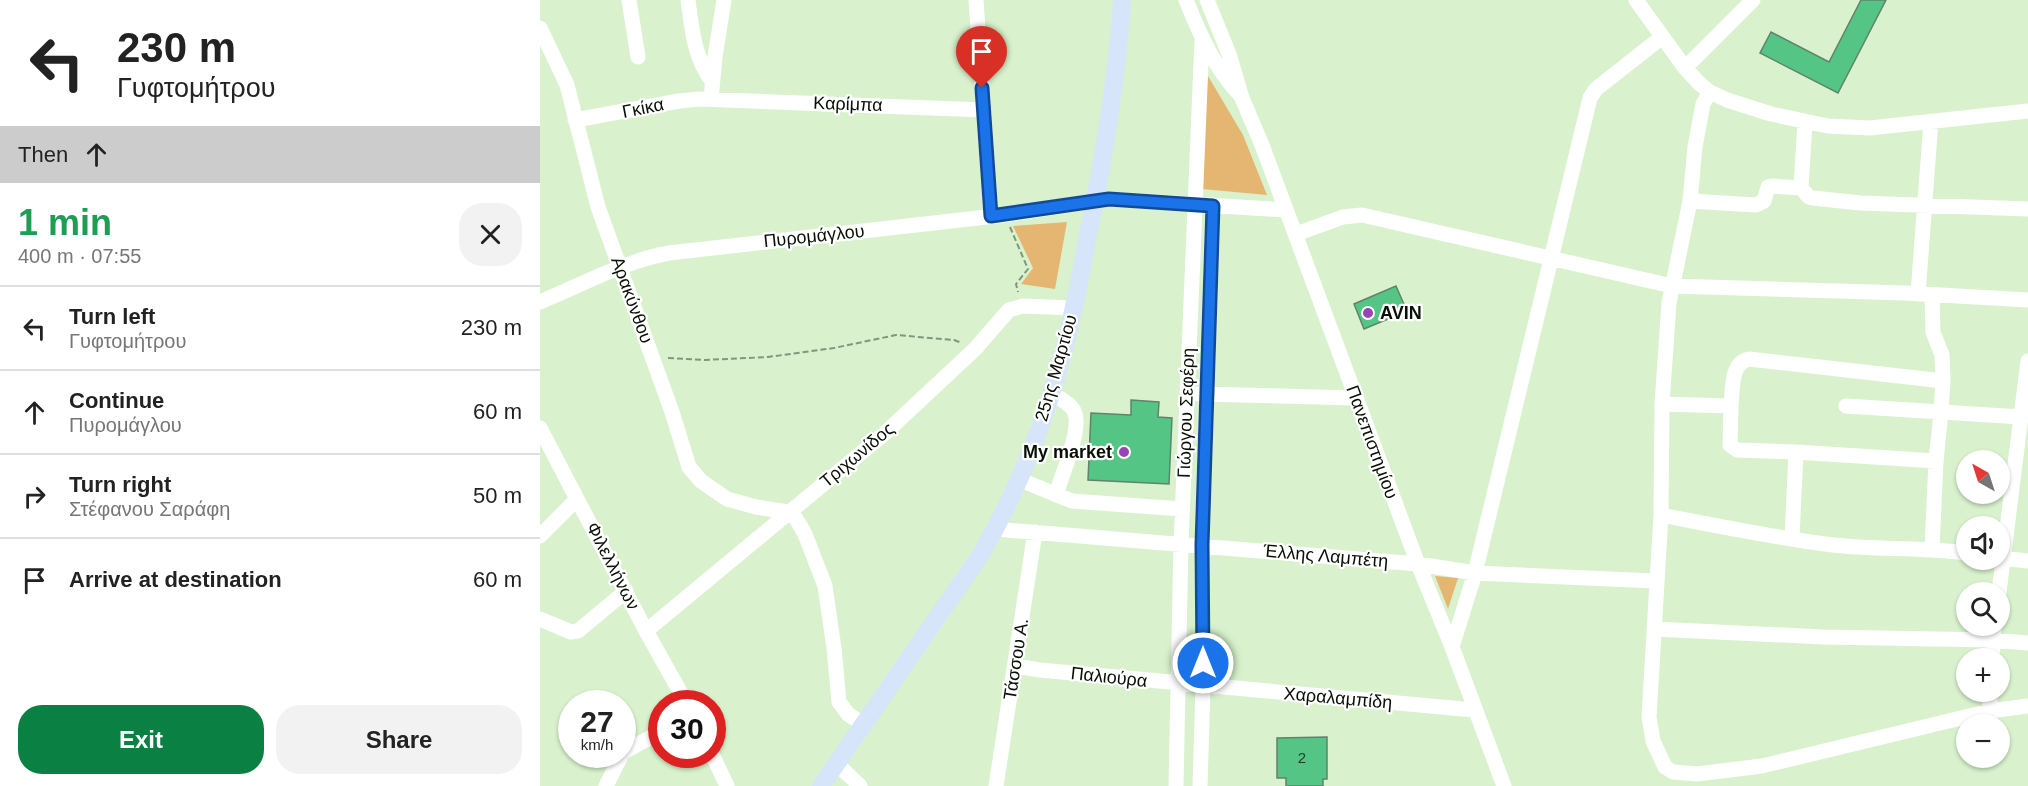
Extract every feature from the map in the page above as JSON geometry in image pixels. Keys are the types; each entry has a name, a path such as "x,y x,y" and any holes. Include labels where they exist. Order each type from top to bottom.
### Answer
{"main road":[{"name":"25ης Μαρτίου","path":"822,786 954,595 995,529 1031,449 1051,393 1073,308 1095,200 1116,69 1122,0"}],"street":[{"path":"629,0 638,57"},
{"path":"688,0 692,34 699,59 703,70 712,81"},
{"path":"711,99 724,0"},
{"path":"976,0 984,110 998,215"},
{"name":"Πανεπιστημίου","path":"1186,0 1202,39 1219,70 1242,98"},
{"name":"Πανεπιστημίου","path":"1207,0 1418,564 1504,786"},
{"path":"1636,0 1685,68 1700,84 1710,92 1747,107 1805,122 1844,128 1870,128 2028,111"},
{"path":"1685,68 1752,0"},
{"name":"Αρακύνθου","path":"540,28 567,85 595,200 653,357 686,458 695,475 714,492 727,499 787,512"},
{"path":"1452,647 1475,573 1590,98 1596,89 1662,37"},
{"name":"Γιώργου Σεφέρη","path":"1176,786 1182,509 1202,39"},
{"path":"1710,92 1703,104 1695,147 1690,201 1672,286 1662,404 1661,515 1650,699 1650,731 1662,762 1673,772 1697,774 1762,766 1990,711 2028,706"},
{"name":"Καρίμπα","path":"711,99 984,110"},
{"name":"Γκίκα","path":"575,120 679,101 711,99"},
{"path":"1931,121 1925,205 1925,294 1933,332 1942,355 1943,381 1932,548"},
{"path":"1801,188 1805,122"},
{"path":"1690,201 1755,205 1766,199 1770,186 1801,188 1813,198 2028,209"},
{"name":"Πυρομάγλου","path":"540,302 657,255 998,215 1095,200 1127,199 1286,210"},
{"name":"Γιώργου Σεφέρη","path":"1200,786 1203,687 1202,545 1213,206"},
{"path":"1296,234 1343,217 1362,216 1672,286 1925,294 2028,300"},
{"path":"1023,306 1073,308"},
{"name":"Τριχωνίδος","path":"646,631 884,434 975,349 1010,310 1023,306"},
{"path":"1936,461 1734,449 1730,442 1731,406 1735,370 1740,362 1749,359 1943,381"},
{"path":"2007,516 2028,361"},
{"path":"1051,393 1069,405 1076,417 1076,429 1056,495"},
{"path":"1187,394 1356,398"},
{"path":"1662,404 1731,406"},
{"path":"1846,406 2021,417"},
{"name":"Φιλελλήνων","path":"540,428 679,690"},
{"path":"1792,538 1796,452"},
{"path":"1018,479 1072,501 1182,509"},
{"path":"540,536 578,499"},
{"path":"787,512 795,517 805,534 825,586 834,648 838,702 848,714 864,725"},
{"path":"1661,515 1836,545 1932,548 1956,552"},
{"name":"Έλλης Λαμπέτη","path":"995,529 1418,564 1475,573 1656,581"},
{"name":"Τάσσου Α.","path":"996,786 1035,532"},
{"path":"2010,559 2028,561"},
{"path":"540,619 571,632 578,631 626,591"},
{"path":"1654,629 1824,637 1956,634"},
{"path":"2003,636 2028,644"},
{"name":"Παλιούρα","path":"1015,666 1203,687"},
{"name":"Χαραλαμπίδη","path":"1203,687 1474,710"},
{"path":"1990,702 1990,711"},
{"path":"837,764 860,786"},
{"path":"606,786 615,768"},
{"path":"719,768 727,786"}],"path":[{"path":"998,215 1028,269 1016,284 1023,306"},
{"path":"653,357 705,360 768,357 903,335 954,340 975,349"}],"shaded area":[{"path":"1205,71 1243,135 1267,195 1202,189"},
{"path":"1067,222 1055,289 1021,284 1033,268 1013,226"},
{"path":"1435,576 1458,578 1448,609"}],"building":[{"path":"1861,0 1886,0 1838,93 1760,53 1771,32 1829,62"},
{"path":"1396,286 1407,311 1364,329 1354,304"},
{"path":"1131,400 1159,402 1158,417 1172,418 1169,484 1088,480 1091,413 1131,415"},
{"path":"1327,737 1327,779 1323,779 1323,786 1286,786 1286,778 1277,778 1277,738"}],"place":[{"name":"AVIN","path":"1368,313"},
{"name":"My market","path":"1124,452"}],"route":[{"path":"982,88 991,216 1109,199 1213,206 1202,545 1203,663"}]}
